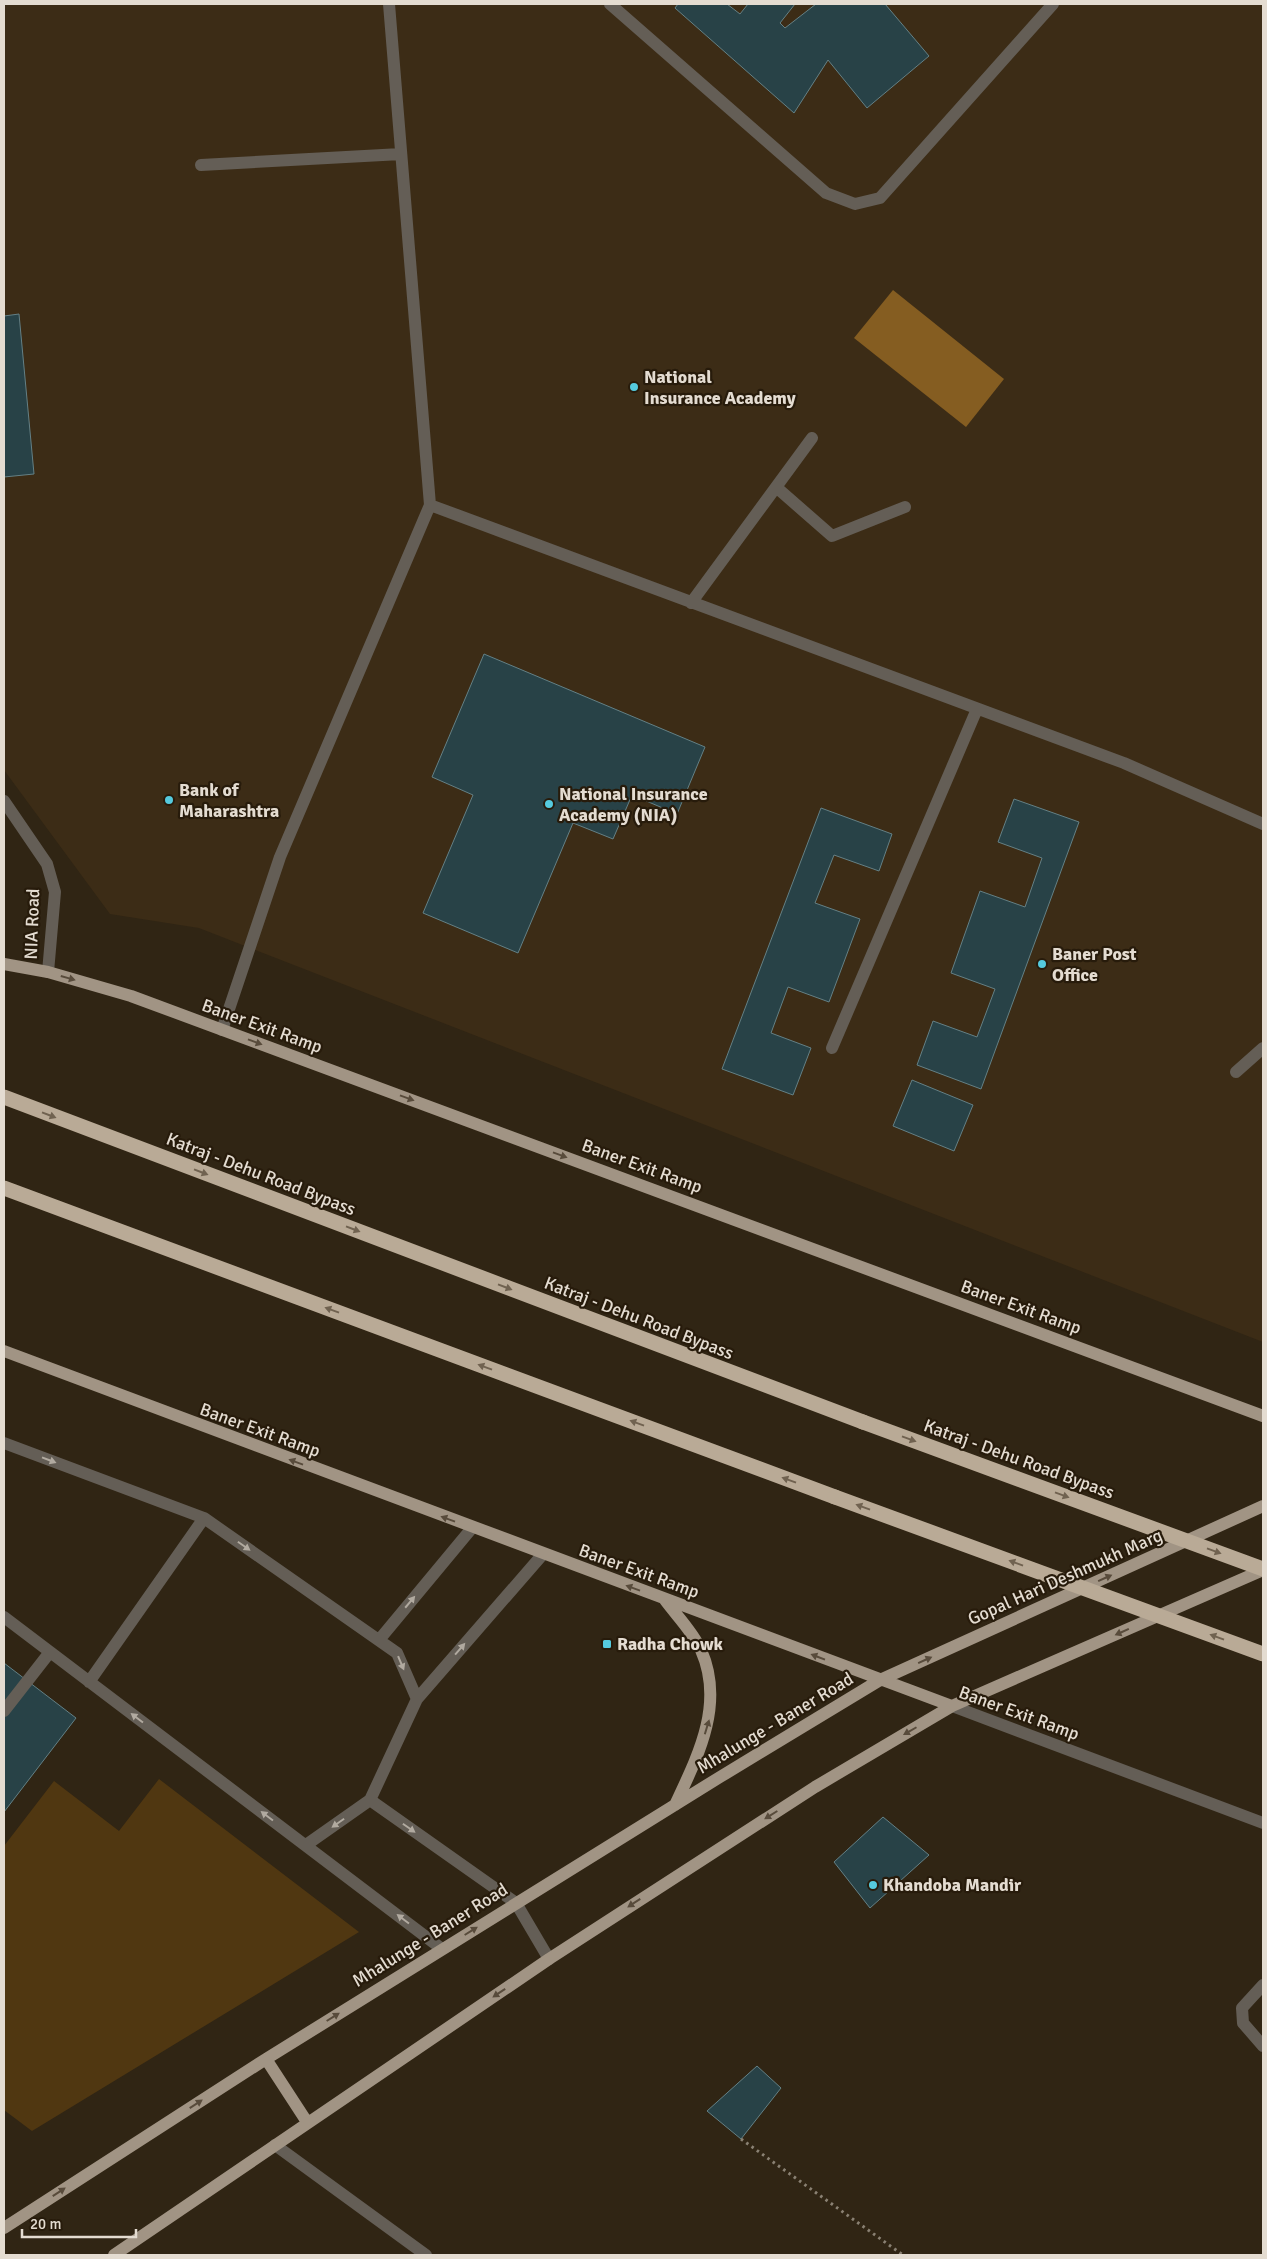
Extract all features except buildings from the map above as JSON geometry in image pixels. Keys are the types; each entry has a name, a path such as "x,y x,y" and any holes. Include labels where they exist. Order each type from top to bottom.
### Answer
{"highway":[{"name":"Katraj - Dehu Road Bypass","path":"4,1097 863,1422 1263,1570"},
{"path":"4,1188 1263,1654"}],"main road":[{"name":"Baner Exit Ramp","path":"4,964 48,972 131,996 1263,1416"},
{"name":"Baner Exit Ramp","path":"4,1351 472,1528 952,1706"},
{"name":"Gopal Hari Deshmukh Marg","path":"880,1680 1263,1506"},
{"path":"114,2255 307,2122 549,1960 807,1792 952,1706 1263,1570"},
{"path":"665,1600 701,1649 709,1678 710,1717 700,1752 675,1805"},
{"name":"Mhalunge - Baner Road","path":"4,2228 266,2058 880,1680"},
{"path":"266,2058 307,2122"}],"street":[{"path":"222,1030 280,857 430,505 389,4"},
{"path":"610,4 826,193 855,204 880,198 1053,4"},
{"path":"201,165 401,154"},
{"path":"691,602 812,438"},
{"path":"776,487 832,536 905,507"},
{"path":"430,505 1124,763 1263,824"},
{"path":"832,1048 976,709"},
{"name":"NIA Road","path":"4,801 47,864 55,892 48,972"},
{"path":"1236,1072 1263,1048"},
{"path":"4,1443 204,1518 397,1652 417,1698"},
{"path":"90,1682 204,1518"},
{"path":"379,1640 472,1528"},
{"path":"306,1846 370,1800 417,1698 543,1554"},
{"path":"4,1617 442,1948"},
{"path":"4,1711 50,1652"},
{"name":"Baner Exit Ramp","path":"952,1706 1263,1823"},
{"path":"370,1800 516,1903 549,1960"},
{"path":"1263,1986 1242,2008 1244,2023 1263,2046"},
{"path":"275,2145 426,2255"}],"path":[{"path":"740,2139 903,2255"}],"shaded area":[{"name":"National Insurance Academy","path":"4,4 1263,4 1263,1342 199,928 110,914 4,770"},
{"path":"893,290 1004,379 966,427 854,338"},
{"path":"159,1779 359,1932 32,2131 4,2110 4,1846 54,1781 119,1831"}],"place":[{"name":"National Insurance Academy","path":"634,387"},
{"name":"Bank of Maharashtra","path":"169,800"},
{"name":"National Insurance Academy (NIA)","path":"549,804"},
{"name":"Baner Post Office","path":"1042,964"},
{"name":"Radha Chowk","path":"607,1644"},
{"name":"Khandoba Mandir","path":"873,1885"}]}
